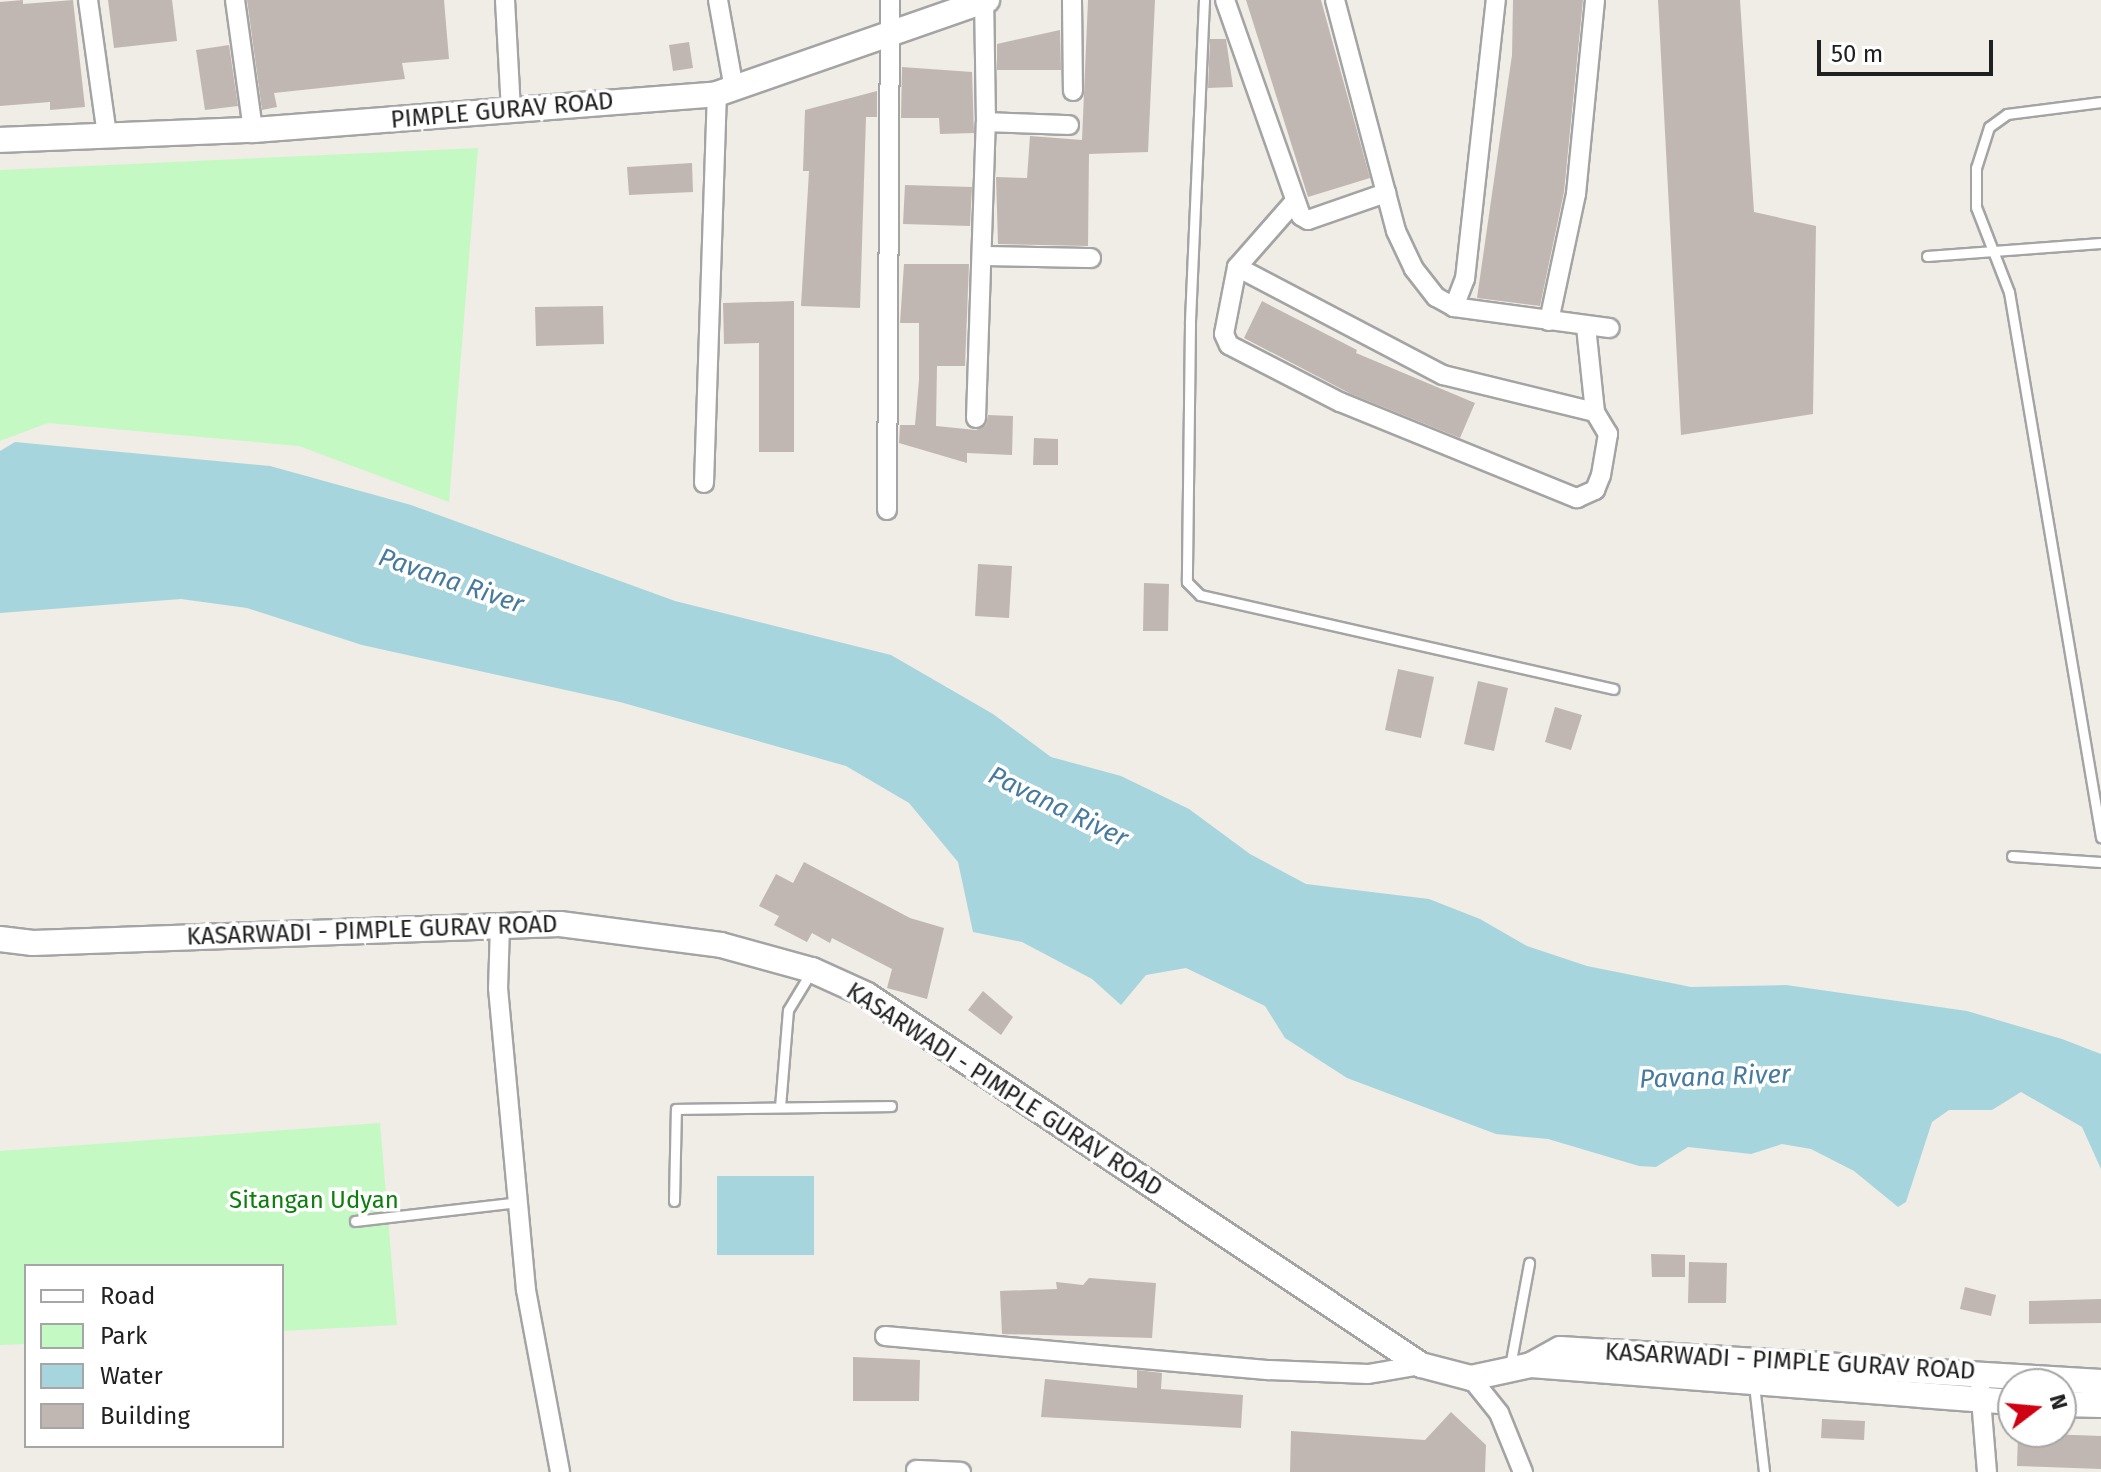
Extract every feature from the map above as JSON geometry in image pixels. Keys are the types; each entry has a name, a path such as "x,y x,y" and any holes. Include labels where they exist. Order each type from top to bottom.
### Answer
{"street":[{"path":"88,0 107,136"},
{"path":"235,0 253,130"},
{"path":"505,0 511,112"},
{"path":"704,483 726,91 718,0"},
{"path":"887,510 890,0"},
{"path":"976,418 986,122 985,0"},
{"name":"PIMPLE GURAV ROAD","path":"0,140 253,130 511,112 726,91 985,0"},
{"path":"1072,0 1073,91"},
{"path":"1225,0 1295,201 1308,220 1386,193"},
{"path":"1335,0 1396,231 1414,269 1436,297 1454,307 1610,328"},
{"path":"1454,307 1465,279 1496,0"},
{"path":"1549,321 1576,194 1595,0"},
{"path":"986,122 1069,125"},
{"path":"1295,201 1237,267 1224,334 1229,345 1340,402 1577,498 1595,490 1601,475 1608,434 1595,412 1586,326"},
{"path":"982,256 1091,258"},
{"path":"1237,267 1443,375 1595,412"},
{"name":"KASARWADI - PIMPLE GURAV ROAD","path":"0,939 33,943 560,924 663,933 812,970 867,995 1421,1365 1471,1378 1520,1367 1560,1349 1979,1372 2101,1382"},
{"path":"500,926 498,988 526,1290 560,1472"},
{"path":"885,1336 1269,1370 1368,1374 1421,1365"},
{"name":"KASARWADI - PIMPLE GURAV ROAD","path":"1520,1367 1753,1381 1997,1402"},
{"path":"1979,1372 1987,1472"},
{"path":"1471,1378 1499,1413 1523,1472"},
{"path":"2077,1404 2101,1405"},
{"path":"916,1470 961,1472"}],"lane":[{"path":"1204,0 1190,324 1187,582 1200,595 1613,689"},
{"path":"2101,102 2007,114 1989,127 1976,168 1976,207 1997,251 2009,292 2101,837"},
{"path":"1927,256 2101,243"},
{"path":"2012,856 2101,862"},
{"path":"780,1107 788,1010 812,970"},
{"path":"674,1201 676,1109 891,1106"},
{"path":"355,1221 518,1202"},
{"path":"1520,1367 1529,1263"},
{"path":"1753,1381 1764,1472"}],"green space":[{"path":"478,148 449,502 299,446 48,423 0,441 0,170"},
{"name":"Sitangan Udyan","path":"380,1123 397,1325 284,1331 284,1264 24,1264 24,1344 0,1345 0,1151"}],"water":[{"name":"Pavana River","path":"15,442 270,466 411,505 675,601 891,655 993,714 1051,757 1121,776 1189,809 1250,854 1306,884 1429,899 1480,919 1527,946 1587,966 1691,987 1786,985 1967,1011 2062,1039 2101,1054 2101,1169 2082,1127 2021,1092 1992,1110 1949,1110 1932,1122 1906,1202 1898,1207 1854,1171 1811,1149 1782,1144 1751,1154 1688,1147 1656,1167 1639,1166 1548,1139 1496,1134 1347,1078 1285,1038 1265,1006 1186,968 1146,975 1121,1005 1092,979 1022,942 973,932 958,862 909,803 846,766 620,702 362,645 247,608 181,599 0,613 0,451"},
{"path":"717,1176 814,1176 814,1255 717,1255"}],"building":[{"path":"23,0 23,4 73,0 85,107 50,110 50,102 0,106 0,2"},
{"path":"108,0 172,0 177,41 114,48"},
{"path":"247,0 444,0 449,59 402,63 405,79 274,93 277,107 262,110"},
{"path":"1088,0 1155,0 1148,152 1089,154 1088,246 998,244 996,177 1027,178 1030,136 1082,140"},
{"path":"1246,0 1321,0 1370,178 1308,197"},
{"path":"1513,0 1583,0 1564,192 1540,306 1477,298 1512,55"},
{"path":"1658,0 1740,0 1754,212 1816,226 1813,414 1681,435"},
{"path":"1060,30 1061,70 997,70 997,44"},
{"path":"1210,39 1226,39 1233,87 1208,88"},
{"path":"689,42 693,68 673,71 669,45"},
{"path":"229,45 238,106 205,110 196,50"},
{"path":"902,67 972,72 974,133 940,134 939,118 901,118"},
{"path":"877,91 877,117 866,117 860,308 801,306 809,171 803,171 805,110"},
{"path":"692,163 693,192 629,195 627,167"},
{"path":"905,185 972,187 970,226 903,224"},
{"path":"904,264 969,264 965,366 937,366 936,426 976,430 986,425 988,415 1013,416 1012,455 967,453 967,463 899,443 900,425 915,425 919,380 919,323 900,323"},
{"path":"794,301 794,452 759,452 759,343 724,344 723,303"},
{"path":"1262,301 1357,350 1356,353 1475,403 1460,438 1351,394 1244,338"},
{"path":"603,306 604,344 536,346 535,307"},
{"path":"1034,438 1058,439 1058,465 1033,465"},
{"path":"978,564 1012,566 1009,618 975,616"},
{"path":"1144,583 1169,584 1168,631 1143,631"},
{"path":"1398,669 1434,677 1421,738 1385,730"},
{"path":"1478,681 1508,688 1494,751 1464,744"},
{"path":"1555,707 1582,715 1571,750 1545,742"},
{"path":"804,862 910,918 944,928 927,999 887,988 892,969 832,938 830,943 812,933 807,942 774,925 779,916 759,906 776,874 793,883"},
{"path":"983,991 1013,1017 1001,1035 968,1010"},
{"path":"1651,1254 1685,1255 1685,1277 1652,1277"},
{"path":"1689,1262 1727,1263 1726,1303 1688,1303"},
{"path":"1089,1278 1156,1283 1152,1338 1002,1334 1000,1291 1057,1289 1056,1282 1083,1285"},
{"path":"1965,1287 1996,1295 1991,1316 1960,1309"},
{"path":"2101,1299 2101,1323 2029,1324 2029,1301"},
{"path":"853,1357 920,1360 919,1401 853,1401"},
{"path":"1137,1370 1162,1373 1161,1389 1243,1395 1241,1428 1041,1417 1045,1379 1137,1388"},
{"path":"1451,1412 1486,1445 1485,1472 1290,1472 1291,1431 1425,1440"},
{"path":"1822,1419 1865,1421 1864,1440 1821,1438"},
{"path":"2077,1435 2101,1436 2101,1469 2017,1466 2018,1448 2077,1448"}]}
